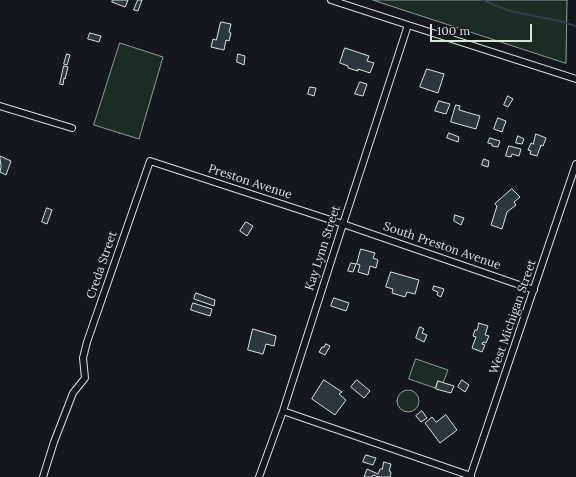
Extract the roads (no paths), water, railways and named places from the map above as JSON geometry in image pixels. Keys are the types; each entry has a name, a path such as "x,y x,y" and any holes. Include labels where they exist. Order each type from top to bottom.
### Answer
{"street":[{"path":"331,0 576,79"},
{"name":"Kay Lynn Street","path":"259,477 283,411 342,224 408,26"},
{"path":"0,106 72,128"},
{"name":"Preston Avenue","path":"150,161 342,224"},
{"name":"Creda Street","path":"43,477 54,442 73,393 85,378 83,358 87,342 150,161"},
{"name":"West Michigan Street","path":"471,476 576,164"},
{"name":"South Preston Avenue","path":"342,224 534,290"},
{"path":"283,411 471,476"}],"waterway":[{"path":"482,0 510,11 576,26"}]}
